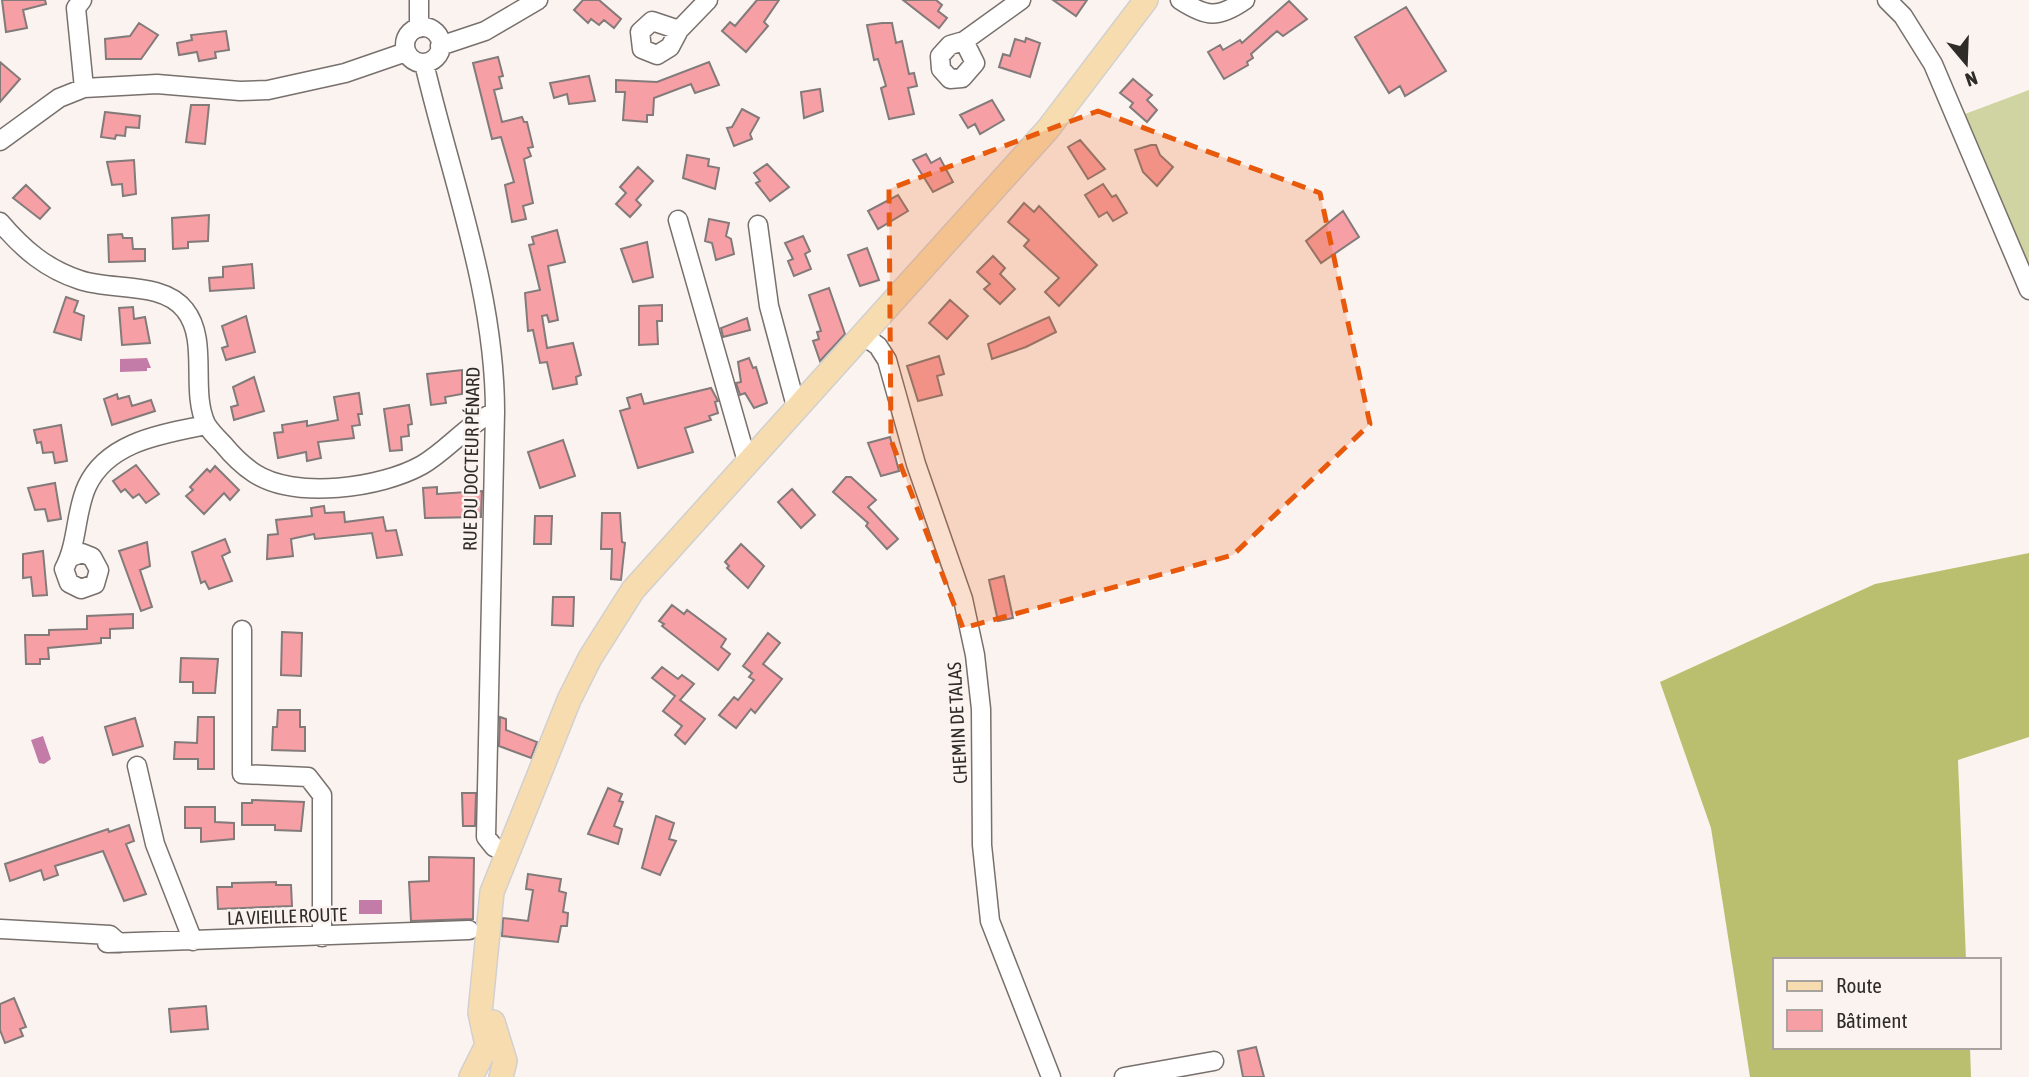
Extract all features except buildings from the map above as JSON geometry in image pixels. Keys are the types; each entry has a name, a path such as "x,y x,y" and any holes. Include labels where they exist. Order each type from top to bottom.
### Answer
{"main road":[{"path":"491,1074 485,988 476,930 569,700 590,658 634,590 1048,129 1146,0"},
{"path":"485,988 480,1013 491,1074"}],"street":[{"path":"82,0 76,8 84,88"},
{"path":"419,0 419,28"},
{"path":"440,46 432,29 419,28 406,39 406,52 410,58 424,63 435,57 440,46 485,31 538,0"},
{"path":"679,30 708,0"},
{"path":"964,41 1021,0"},
{"path":"1180,0 1203,15 1229,11 1245,0"},
{"path":"1886,0 1903,16 1933,64 2029,290"},
{"path":"0,141 59,98 84,88 157,85 240,91 268,90 345,73 406,52"},
{"name":"RUE DU DOCTEUR PÉNARD","path":"424,63 477,267 493,346 495,412 486,836 494,847 508,852"},
{"path":"678,220 748,465"},
{"path":"0,222 44,265 82,281 167,295 186,310 195,332 206,425 233,456 255,474 292,488 337,487 384,480 421,466 495,412"},
{"path":"758,225 769,306 797,410"},
{"name":"CHEMIN DE TALAS","path":"864,336 878,346 887,360 916,464 963,599 975,655 981,709 982,845 990,921 1051,1077"},
{"path":"71,557 87,486 115,452 153,436 206,425"},
{"path":"242,629 242,774 308,777 323,795 322,937"},
{"path":"136,766 155,844 193,941"},
{"name":"LA VIEILLE ROUTE","path":"1,929 110,936 113,943 476,930"},
{"path":"1124,1077 1214,1061"}],"highlighted area":[{"path":"1098,111 1320,193 1370,424 1233,555 963,628 891,440 889,189"}],"green space":[{"path":"2029,90 2029,269 2020,259 1965,114"},
{"path":"2029,553 2029,737 1958,760 1966,958 1773,958 1773,1049 1970,1049 1971,1077 1750,1077 1711,828 1660,682 1875,584"}],"shaded area":[{"path":"147,358 151,368 147,368 147,371 120,372 120,359"},
{"path":"43,736 51,759 44,764 39,763 31,740"},
{"path":"359,900 382,900 382,914 359,914"}]}
